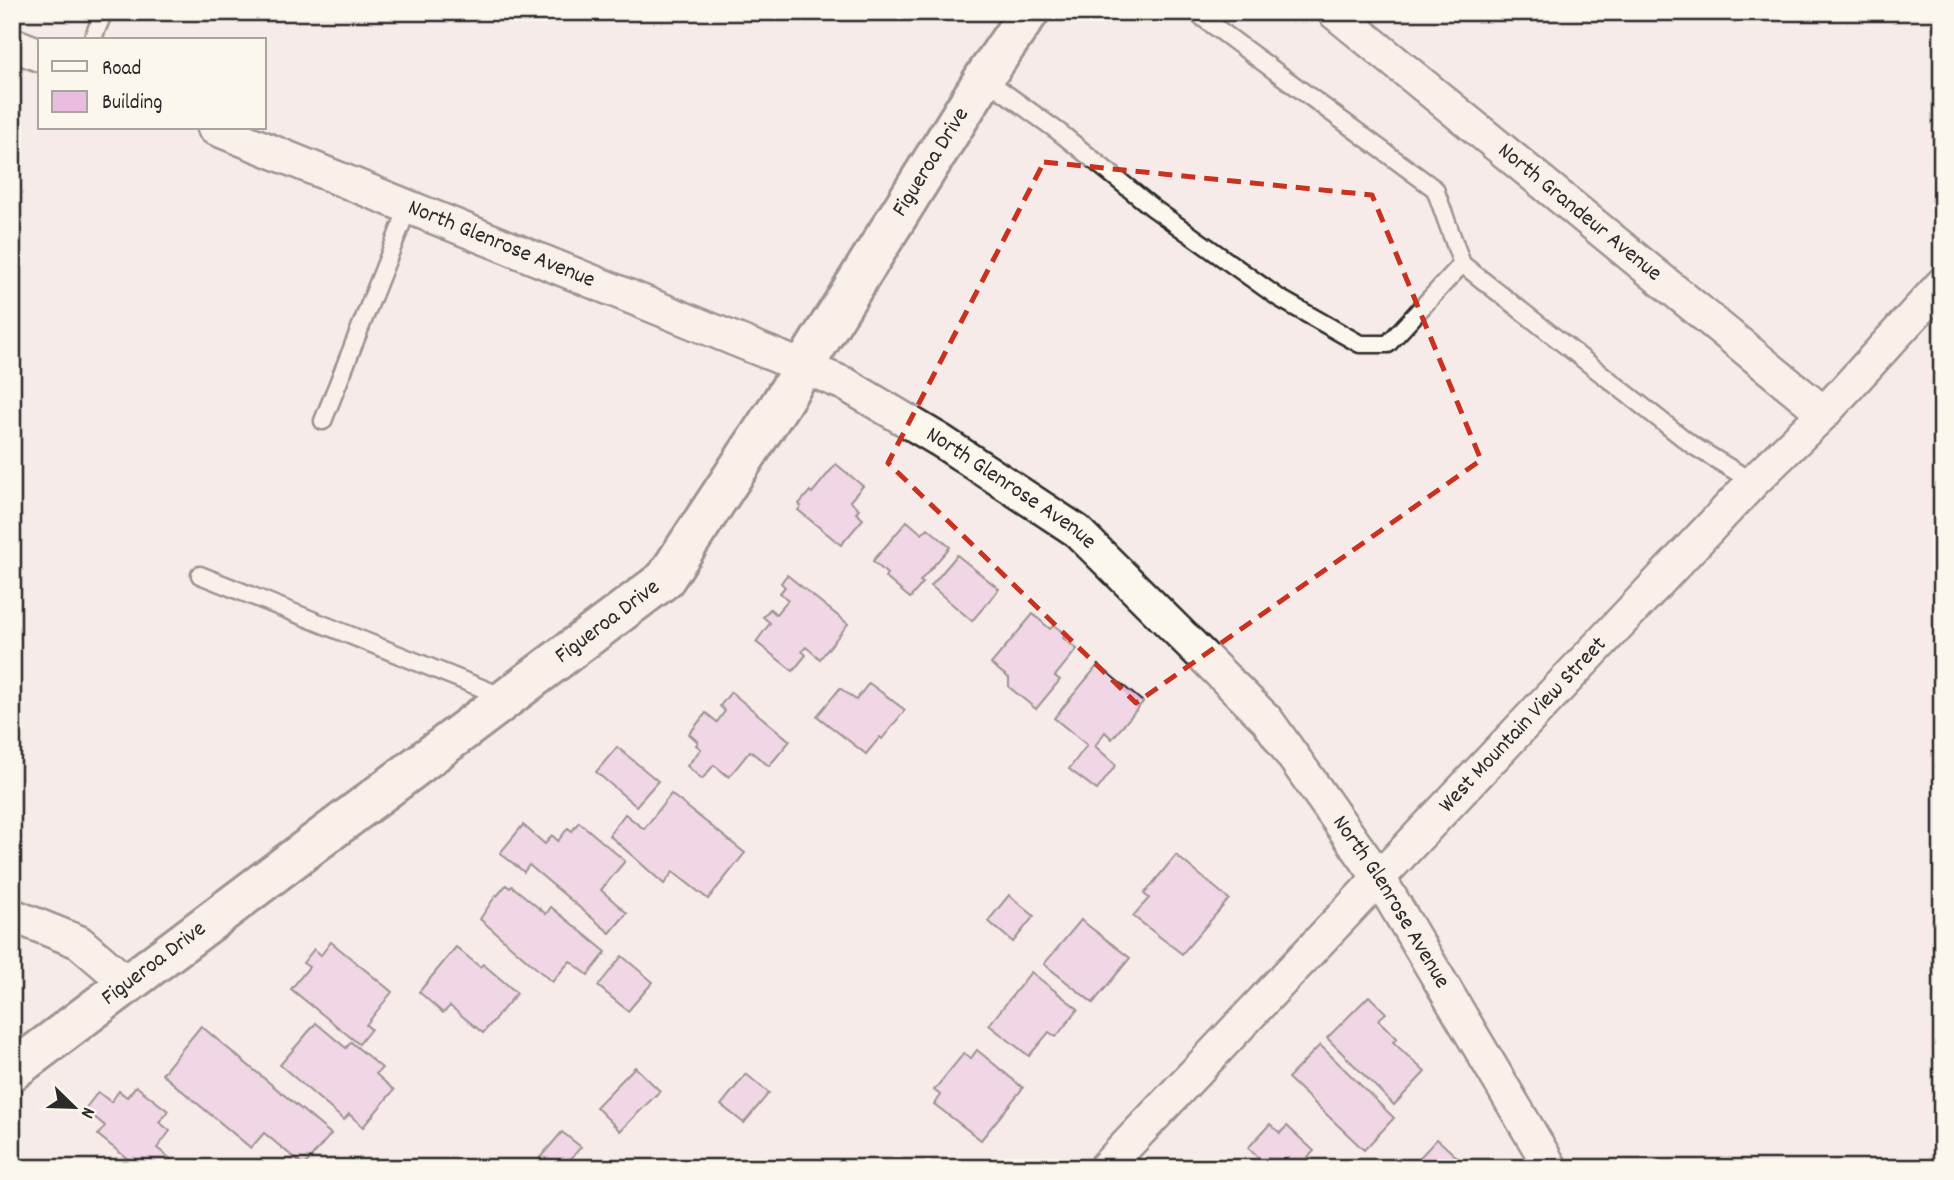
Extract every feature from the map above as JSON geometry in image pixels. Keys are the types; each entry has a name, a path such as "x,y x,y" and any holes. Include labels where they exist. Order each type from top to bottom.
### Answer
{"street":[{"name":"Figueroa Drive","path":"12,1071 665,579 804,367 984,78 1029,12"},
{"name":"North Grandeur Avenue","path":"1334,12 1824,413"},
{"path":"12,44 38,54"},
{"name":"North Glenrose Avenue","path":"219,130 845,384 941,441 1077,531 1267,720 1379,878 1551,1168"},
{"name":"West Mountain View Street","path":"1105,1168 1753,482 1824,413 1942,284"},
{"path":"12,915 79,942 128,984"}],"lane":[{"path":"93,38 104,12"},
{"path":"1195,12 1435,189 1462,264 1692,445 1753,482"},
{"path":"984,78 1059,132 1153,208 1279,298 1360,344 1388,344 1462,264"},
{"path":"323,421 408,208"},
{"path":"200,575 506,698"}],"highlighted area":[{"path":"1044,162 1372,195 1481,460 1136,703 888,463"}],"building":[{"path":"836,464 863,486 850,501 859,509 856,513 863,519 841,545 798,510 801,506 799,504"},
{"path":"907,521 922,534 928,528 950,547 920,581 923,583 910,598 885,577 887,574 873,561"},
{"path":"957,555 999,589 972,621 931,586"},
{"path":"787,575 848,624 820,659 806,647 802,651 806,655 793,671 756,642 770,623 763,617 770,609 776,614 788,600 780,593 785,587 781,583"},
{"path":"1033,614 1050,629 1054,625 1066,635 1063,638 1077,649 1055,676 1060,680 1036,709 1009,687 1009,678 991,664"},
{"path":"1098,665 1143,702 1112,739 1105,732 1095,746 1116,765 1097,790 1069,769 1087,745 1054,718"},
{"path":"869,683 905,710 866,754 817,716 840,688 856,700"},
{"path":"731,692 790,741 769,766 750,751 729,777 714,765 702,779 687,766 701,749 689,734 706,713 717,722 725,711 720,706"},
{"path":"617,747 658,781 636,806 596,772"},
{"path":"671,794 745,853 708,899 673,872 664,884 609,835 625,814 644,829"},
{"path":"579,822 625,861 601,890 627,913 610,933 529,865 524,872 500,853 523,825 545,844 552,835 558,841 568,828 572,831"},
{"path":"1176,855 1229,899 1182,954 1133,916 1149,898 1144,894"},
{"path":"506,885 510,888 512,886 546,914 551,907 606,952 588,975 570,961 552,982 480,919"},
{"path":"1009,895 1034,916 1013,942 988,921"},
{"path":"1081,920 1130,958 1093,1003 1044,964"},
{"path":"331,942 392,992 366,1025 371,1029 359,1044 291,989 309,967 303,963 314,949 321,955"},
{"path":"456,947 480,967 483,964 517,993 483,1033 450,1006 443,1013 419,992"},
{"path":"622,956 653,982 628,1011 598,986"},
{"path":"1031,972 1078,1009 1056,1037 1049,1032 1029,1056 989,1025"},
{"path":"1369,996 1386,1013 1378,1020 1397,1038 1393,1042 1425,1072 1394,1105 1327,1038"},
{"path":"316,1023 346,1048 351,1042 382,1068 376,1074 394,1090 363,1127 349,1114 344,1120 280,1065"},
{"path":"201,1026 331,1134 304,1166 264,1133 251,1148 162,1074"},
{"path":"1320,1045 1394,1118 1364,1150 1288,1078"},
{"path":"977,1050 1023,1088 981,1140 934,1104 940,1095 934,1090 964,1053 971,1058"},
{"path":"635,1067 660,1091 620,1131 596,1107"},
{"path":"746,1074 769,1093 744,1123 721,1105"},
{"path":"136,1086 168,1111 159,1122 170,1131 157,1148 182,1168 139,1168 98,1135 105,1126 85,1109 98,1092 111,1102 119,1091 127,1097"},
{"path":"1270,1124 1280,1133 1287,1126 1314,1151 1308,1157 1317,1166 1269,1168 1248,1148"},
{"path":"562,1132 581,1147 563,1168 531,1168"},
{"path":"1437,1139 1458,1158 1453,1163 1458,1168 1410,1168"}]}
